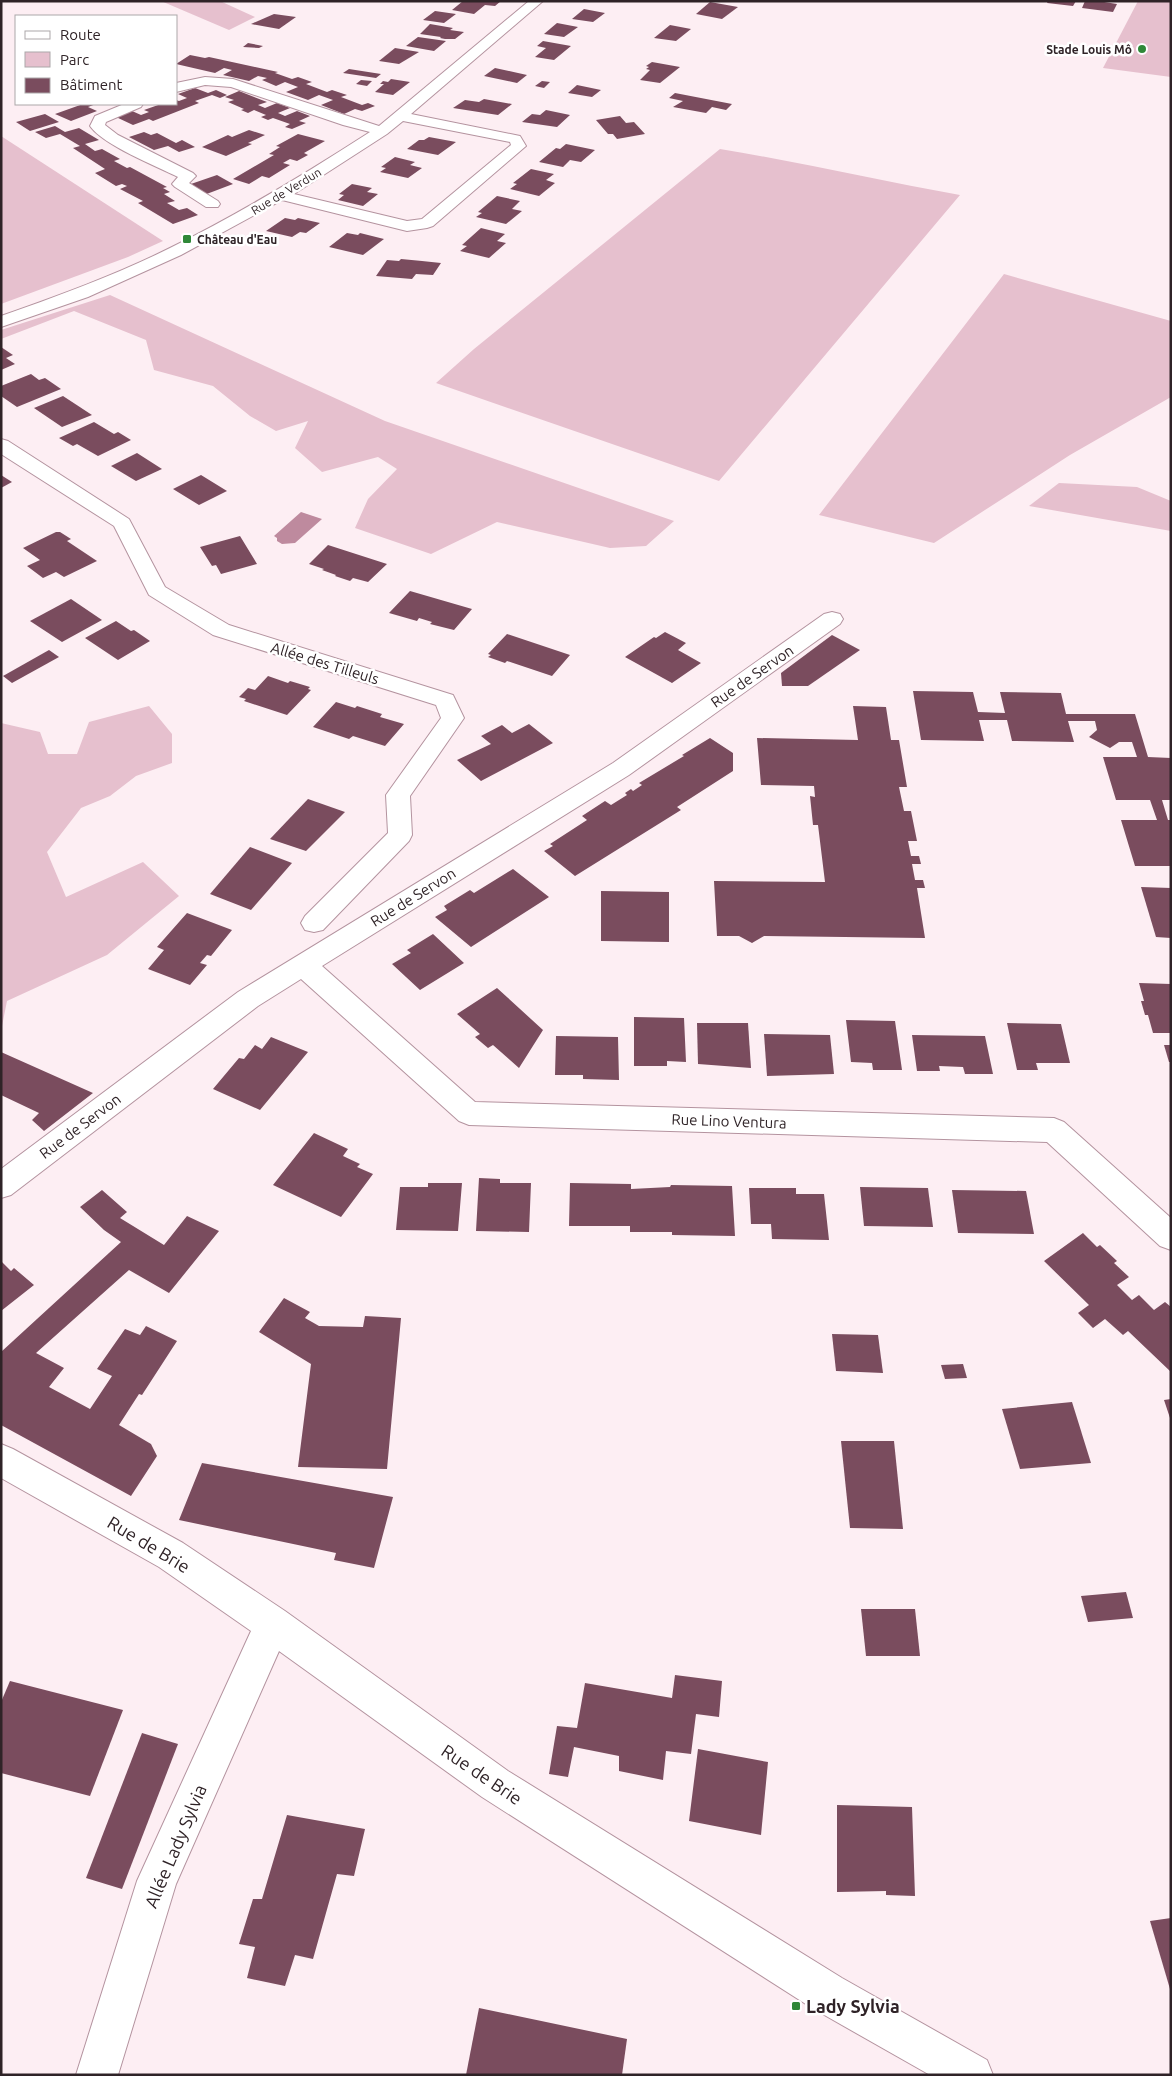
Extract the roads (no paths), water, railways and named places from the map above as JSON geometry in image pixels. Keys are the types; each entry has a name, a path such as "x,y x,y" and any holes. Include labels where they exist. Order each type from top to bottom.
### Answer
{"street":[{"name":"Rue de Verdun","path":"1,322 82,293 136,270 207,236 280,196 382,131 402,116 537,1"},
{"path":"178,87 205,81 233,83 250,87 348,122 382,131"},
{"path":"134,105 100,119 96,126 113,138 188,176 180,184 212,204"},
{"path":"280,196 407,226 427,224 519,146 515,139 402,116"},
{"name":"Allée des Tilleuls","path":"1,445 122,523 156,591 221,630 446,700 453,718 398,795 400,836 314,923"},
{"name":"Rue de Servon","path":"1,1186 248,999 621,769 832,618"},
{"name":"Rue Lino Ventura","path":"303,965 469,1113 1054,1130 1171,1237"},
{"name":"Rue de Brie","path":"1,1460 172,1555 272,1624 495,1784 827,1993 972,2075"},
{"name":"Allée Lady Sylvia","path":"97,2075 157,1881 272,1624"}],"place":[{"name":"Stade Louis Mô","path":"1142,49"},
{"name":"Château d'Eau","path":"187,239"},
{"name":"Lady Sylvia","path":"796,2006"}]}
